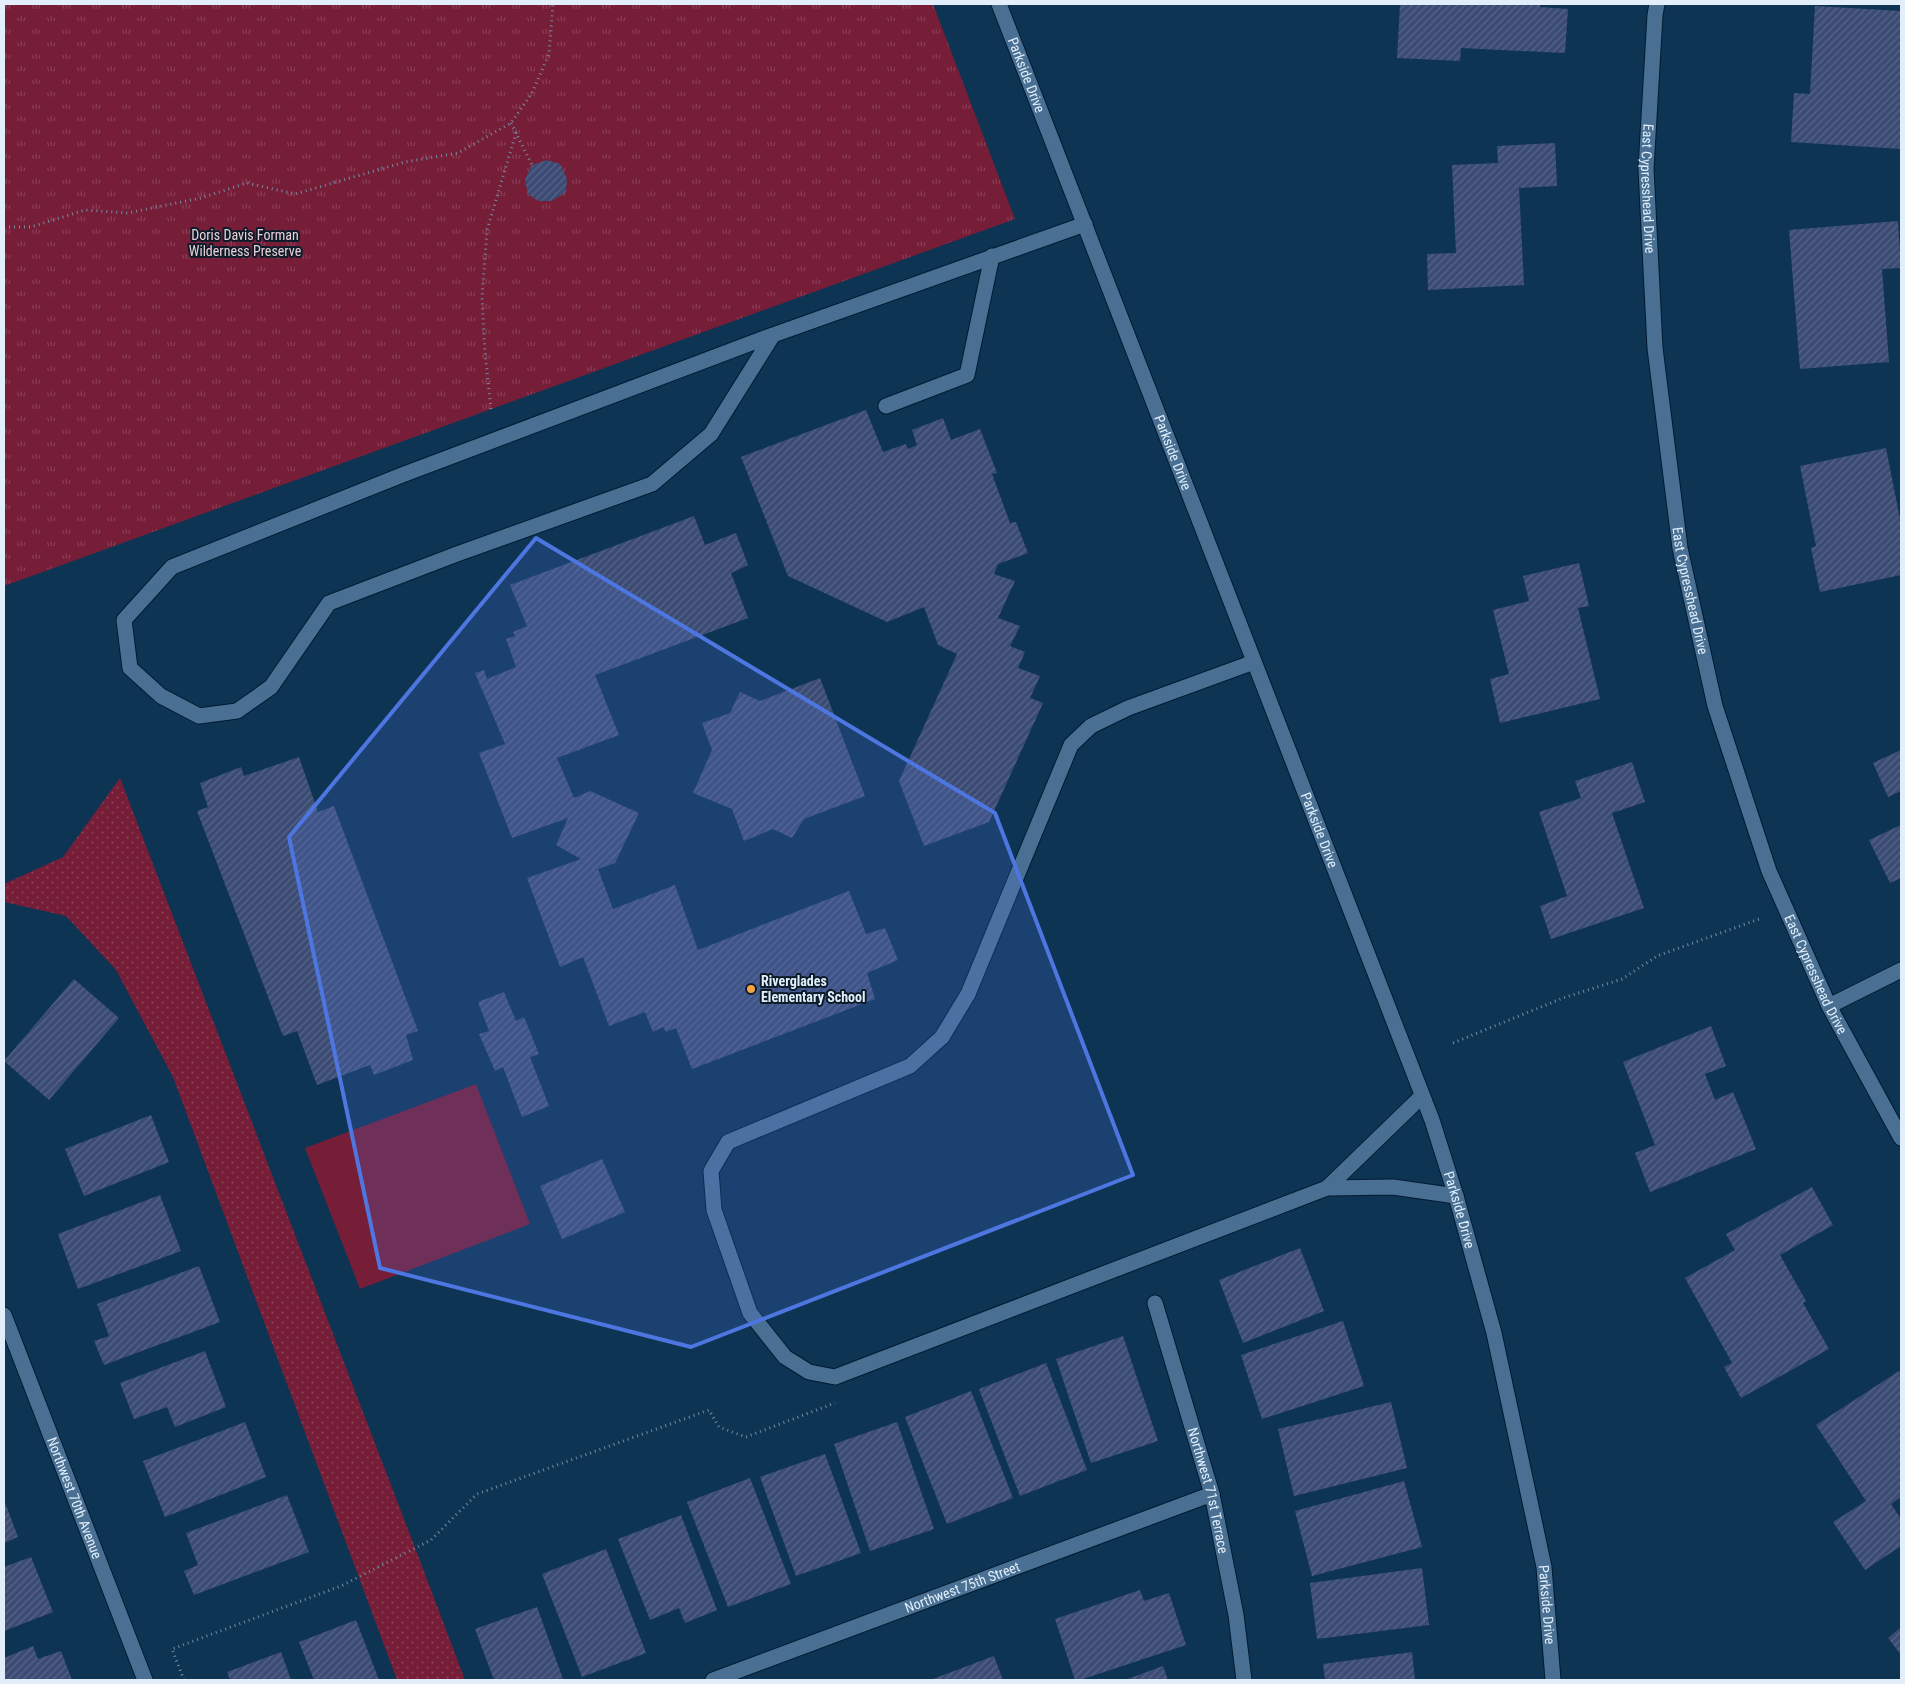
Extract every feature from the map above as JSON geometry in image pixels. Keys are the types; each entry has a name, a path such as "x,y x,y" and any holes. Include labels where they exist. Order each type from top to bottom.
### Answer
{"street":[{"name":"Parkside Drive","path":"999,4 1422,1096 1456,1196 1494,1333 1544,1568 1553,1680"},
{"name":"East Cypresshead Drive","path":"1657,4 1646,169 1655,348 1680,548 1715,706 1769,872 1829,1006 1901,1138"},
{"path":"773,335 710,434 652,484 457,554 329,603 271,687 237,711 199,716 161,696 130,668 124,620 172,567 402,475 773,335 1085,224"},
{"path":"886,406 967,375 992,256"},
{"path":"1254,662 1128,708 1091,726 1071,745 968,994 942,1037 910,1066 728,1142 711,1171 714,1210 750,1313 785,1357 809,1372 835,1377 1327,1188 1393,1187 1456,1196"},
{"path":"1829,1006 1901,970"},
{"path":"1327,1188 1422,1096"},
{"name":"Northwest 71st Terrace","path":"1155,1303 1212,1494 1236,1615 1244,1680"},
{"name":"Northwest 70th Avenue","path":"4,1315 145,1680"},
{"name":"Northwest 75th Street","path":"713,1680 1212,1494"}],"path":[{"path":"4,228 31,227 85,210 128,213 201,198 247,183 295,194 405,162 458,153 511,123 532,93 549,54 553,4"},
{"path":"511,123 532,165"},
{"path":"491,409 482,298 486,230 516,133"},
{"path":"1453,1042 1563,998 1622,979 1657,956 1786,909"},
{"path":"184,1680 172,1650 341,1586 432,1540 477,1494 709,1410 719,1427 746,1437 840,1402"}],"highlighted area":[{"path":"536,538 995,813 1133,1175 691,1347 380,1268 289,837"}],"green space":[{"name":"Doris Davis Forman Wilderness Preserve","path":"4,4 933,4 1015,219 4,586"},
{"path":"120,778 465,1680 397,1680 173,1077 116,970 66,916 4,902 4,884 63,857"},
{"path":"476,1084 530,1224 360,1289 305,1148"}],"building":[{"path":"1400,4 1540,4 1540,7 1568,9 1565,53 1461,48 1460,61 1397,58"},
{"path":"1815,6 1901,11 1901,149 1791,142 1794,93 1810,94"},
{"path":"1555,143 1557,186 1519,188 1524,285 1428,290 1427,254 1456,253 1452,165 1498,163 1497,146"},
{"path":"547,160 560,164 567,179 566,192 552,201 538,201 528,194 525,180 532,165"},
{"path":"1898,221 1901,268 1882,269 1889,362 1800,369 1789,230"},
{"path":"866,410 883,452 906,444 908,449 917,445 912,430 943,418 951,440 980,429 997,473 992,474 1010,523 1016,522 1028,553 998,564 994,574 1015,581 998,618 1020,626 1010,646 1025,652 1018,668 1040,676 1030,698 1043,703 989,822 924,846 899,781 957,654 938,645 924,607 887,622 788,576 741,457"},
{"path":"1886,448 1901,524 1901,575 1820,592 1811,548 1816,546 1800,466"},
{"path":"694,516 705,545 736,533 748,565 731,573 748,618 595,675 619,735 557,758 574,798 590,791 639,813 615,863 598,869 613,909 675,885 698,950 849,891 866,934 885,928 898,960 867,973 875,999 692,1069 676,1028 666,1032 663,1027 653,1032 645,1012 609,1026 583,957 560,967 527,878 581,859 556,845 568,818 512,838 479,753 505,744 475,673 484,670 487,679 516,667 506,639 515,636 513,632 527,626 510,585"},
{"path":"1579,563 1589,606 1578,608 1600,699 1500,723 1490,679 1509,674 1493,610 1529,601 1523,576"},
{"path":"820,678 865,796 804,819 792,838 773,829 744,841 732,809 693,793 712,750 702,723 730,713 740,692 760,701"},
{"path":"1901,750 1901,791 1888,797 1873,763"},
{"path":"299,757 318,812 334,806 418,1031 406,1035 413,1060 374,1075 370,1065 317,1085 297,1031 283,1036 197,811 208,807 200,783 241,767 244,776"},
{"path":"1632,762 1645,802 1612,813 1644,908 1551,939 1540,906 1567,896 1539,812 1581,798 1575,781"},
{"path":"1901,825 1901,878 1890,883 1869,840"},
{"path":"74,979 119,1018 49,1100 4,1061"},
{"path":"504,992 516,1021 524,1017 539,1054 530,1057 549,1106 522,1117 503,1067 495,1071 479,1034 489,1031 478,1002"},
{"path":"1711,1026 1726,1066 1705,1074 1715,1100 1733,1092 1756,1149 1650,1192 1635,1153 1655,1145 1623,1062"},
{"path":"151,1115 169,1162 84,1196 65,1149"},
{"path":"602,1159 625,1212 562,1239 540,1186"},
{"path":"1812,1187 1833,1225 1780,1255 1806,1301 1803,1303 1829,1349 1741,1398 1724,1367 1732,1363 1685,1278 1735,1250 1726,1234"},
{"path":"160,1195 181,1251 78,1289 58,1234"},
{"path":"1300,1248 1324,1311 1243,1343 1219,1280"},
{"path":"199,1266 220,1322 104,1365 94,1341 109,1336 97,1304"},
{"path":"1343,1321 1364,1386 1262,1419 1241,1355"},
{"path":"1123,1336 1158,1441 1091,1463 1056,1359"},
{"path":"205,1351 226,1407 175,1427 167,1407 134,1419 120,1383"},
{"path":"1046,1363 1087,1470 1020,1496 979,1389"},
{"path":"1899,1371 1901,1374 1901,1497 1891,1504 1901,1519 1901,1546 1865,1570 1833,1522 1866,1501 1816,1425"},
{"path":"971,1391 1013,1498 947,1524 905,1417"},
{"path":"1391,1402 1407,1468 1294,1496 1278,1429"},
{"path":"245,1422 266,1477 165,1517 143,1461"},
{"path":"897,1422 934,1529 870,1551 834,1444"},
{"path":"825,1454 861,1553 796,1576 760,1477"},
{"path":"750,1478 791,1584 728,1607 687,1502"},
{"path":"1404,1481 1422,1547 1312,1576 1295,1511"},
{"path":"287,1495 309,1552 194,1595 184,1571 198,1565 186,1533"},
{"path":"4,1500 18,1537 4,1543"},
{"path":"681,1515 717,1610 685,1623 679,1608 650,1620 618,1539"},
{"path":"606,1549 646,1653 582,1677 542,1574"},
{"path":"31,1557 53,1612 4,1631 4,1567"},
{"path":"1422,1568 1429,1625 1317,1639 1310,1583"},
{"path":"1140,1590 1144,1601 1169,1593 1186,1645 1080,1680 1075,1680 1055,1619"},
{"path":"537,1607 563,1679 494,1680 475,1629"},
{"path":"356,1620 379,1680 314,1680 299,1642"},
{"path":"1901,1627 1901,1655 1888,1638"},
{"path":"33,1646 38,1659 61,1651 72,1680 4,1680 4,1658"},
{"path":"281,1652 291,1680 230,1680 227,1672"},
{"path":"1412,1652 1415,1680 1325,1680 1323,1664"},
{"path":"994,1656 1003,1680 930,1680"},
{"path":"1163,1666 1168,1680 1125,1680"}],"place":[{"name":"Riverglades Elementary School","path":"751,989"}]}
